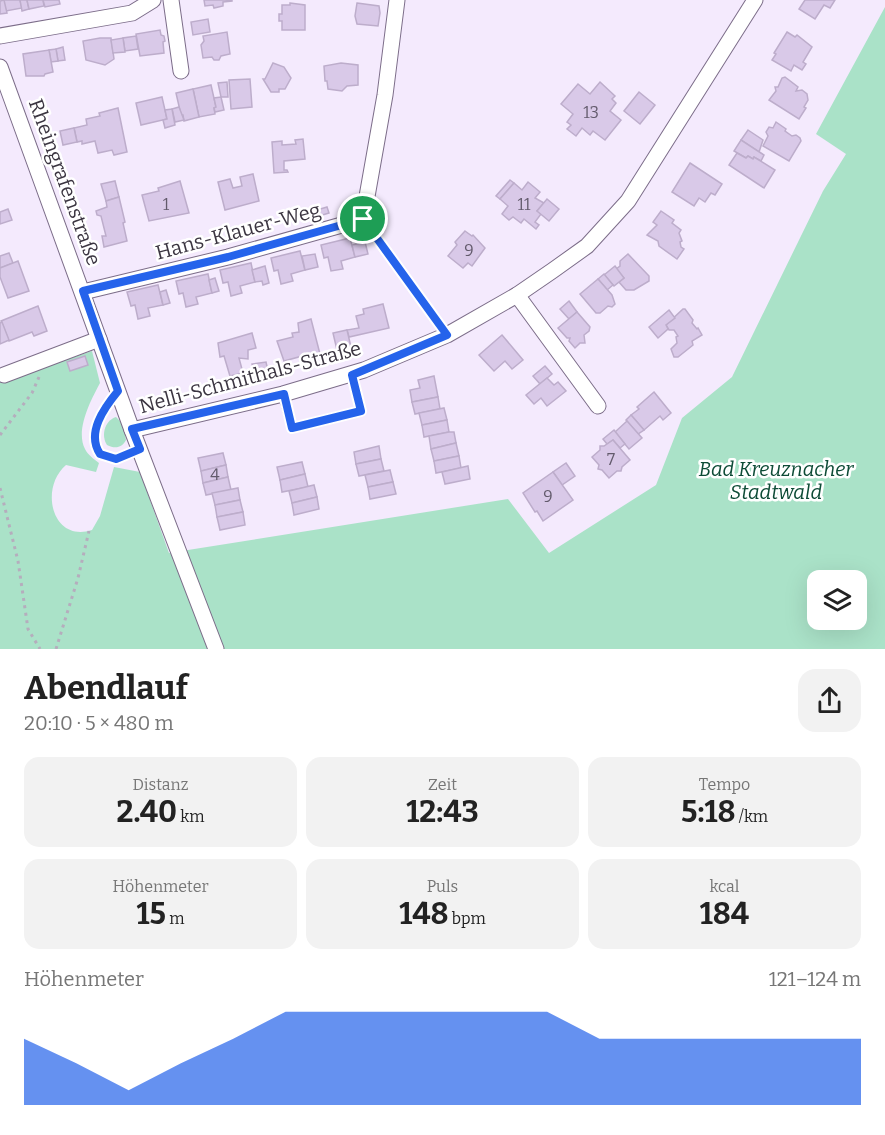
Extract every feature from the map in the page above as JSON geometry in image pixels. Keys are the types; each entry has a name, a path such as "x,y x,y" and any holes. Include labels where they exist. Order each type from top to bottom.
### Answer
{"street":[{"path":"0,36 132,13 153,0"},
{"path":"171,0 181,71"},
{"path":"363,219 385,95 397,0"},
{"name":"Nelli-Schmithals-Straße","path":"132,429 284,394 352,375 447,335 517,296 587,246 616,216 640,184 755,0"},
{"name":"Rheingrafenstraße","path":"0,67 132,429 216,649"},
{"name":"Hans-Klauer-Weg","path":"83,291 228,257 363,219"},
{"path":"517,296 598,406"},
{"path":"3,375 99,339"}],"lane":[{"path":"284,394 292,428 361,411 352,375"},
{"path":"118,391 104,410 96,429 94,436 96,446 100,454 116,459 140,449"}],"path":[{"path":"363,219 447,335"},
{"path":"0,435 32,393 45,359"},
{"path":"0,488 18,561 27,629 39,649"},
{"path":"56,649 78,578 89,531"}],"green space":[{"name":"Bad Kreuznacher Stadtwald","path":"885,7 885,649 0,649 0,382 92,351 100,383 85,415 82,441 89,455 99,463 96,472 66,465 58,475 53,487 54,511 59,521 67,529 78,532 92,530 100,516 114,467 140,472 169,553 508,499 549,553 656,485 682,418 732,377 823,191 846,154 816,134"},
{"path":"116,417 123,424 126,440 122,445 113,447 107,445 104,433 106,425"}],"building":[{"path":"3,0 20,0 22,8 6,11"},
{"path":"4,0 7,13 0,14 0,1"},
{"path":"20,0 27,0 29,9 22,11"},
{"path":"27,0 43,0 44,6 29,9"},
{"path":"43,0 59,0 60,4 45,7"},
{"path":"204,0 232,1 223,2 223,6 214,8 213,5 205,6"},
{"path":"805,0 835,0 830,8 824,5 815,19 799,9"},
{"path":"290,3 305,5 305,30 282,30 279,14 282,14 282,5 290,5"},
{"path":"357,3 379,6 378,26 357,24 355,16"},
{"path":"208,19 210,32 193,35 191,22"},
{"path":"160,30 165,41 163,42 164,53 140,56 136,34"},
{"path":"227,32 230,54 221,56 219,60 214,60 212,57 203,58 201,45 204,41 203,36"},
{"path":"787,32 795,37 797,35 812,47 803,62 806,64 802,70 794,65 791,71 772,60"},
{"path":"136,36 138,49 125,51 123,38"},
{"path":"111,38 114,59 105,65 86,60 83,41"},
{"path":"123,38 125,52 113,53 111,40"},
{"path":"63,47 65,60 58,61 56,49"},
{"path":"56,49 58,61 51,62 49,50"},
{"path":"49,50 53,72 44,76 26,76 23,54"},
{"path":"273,63 284,67 291,78 285,89 279,89 279,92 271,92 263,79"},
{"path":"341,63 358,65 358,85 347,86 342,91 328,89 324,66"},
{"path":"785,77 798,87 796,91 802,90 807,94 808,100 804,107 806,108 799,119 769,100 776,91 775,87 778,87 782,78"},
{"path":"250,79 252,107 231,109 229,80"},
{"path":"227,82 228,97 221,97 218,83"},
{"path":"600,82 615,96 612,99 616,103 610,111 621,120 605,140 593,131 590,135 582,128 576,136 567,129 571,125 567,122 573,114 561,104 578,84 590,94"},
{"path":"211,85 216,107 214,108 215,114 199,117 193,89"},
{"path":"193,89 199,117 184,121 176,93"},
{"path":"639,92 655,105 640,124 624,111"},
{"path":"162,97 167,119 141,125 136,103"},
{"path":"221,97 224,110 215,112 214,98"},
{"path":"179,107 184,120 175,122 172,109"},
{"path":"118,108 127,152 114,155 112,150 98,153 95,141 82,144 82,141 77,142 74,128 87,125 86,119 100,116 99,113"},
{"path":"172,109 175,125 165,128 163,120 167,119 165,110"},
{"path":"776,122 801,141 789,161 763,146 768,136 766,132 769,127 773,128"},
{"path":"74,128 77,142 63,145 60,131"},
{"path":"748,130 763,140 759,152 741,140"},
{"path":"303,139 305,159 284,161 284,170 288,172 274,173 272,142 282,141 282,145 296,144 295,140"},
{"path":"741,140 764,155 761,161 754,157 753,159 748,156 746,158 734,151"},
{"path":"737,153 746,158 748,156 753,159 754,157 775,170 764,188 729,165"},
{"path":"690,163 722,184 715,195 711,193 705,202 699,198 694,206 672,192"},
{"path":"253,174 259,201 225,210 218,182 230,179 233,188 242,186 240,177"},
{"path":"510,180 514,183 500,199 496,196"},
{"path":"115,181 119,197 106,201 101,184"},
{"path":"180,181 189,213 149,221 142,195 159,191 158,188"},
{"path":"528,182 540,192 535,198 544,203 537,211 541,214 535,222 539,225 536,229 524,219 521,223 513,217 509,220 502,214 508,206 500,199 514,183 522,190"},
{"path":"119,197 127,241 104,247 102,236 106,236 101,216 97,215 96,211 107,207 106,201"},
{"path":"547,199 559,209 549,221 537,211"},
{"path":"327,207 329,213 319,216 317,210"},
{"path":"8,209 12,220 0,224 0,212"},
{"path":"661,211 674,220 672,223 681,230 679,233 682,241 680,242 684,249 677,259 659,246 658,241 647,235 657,225 653,222"},
{"path":"465,231 473,235 485,248 472,266 468,263 463,268 448,256 457,245 455,242"},
{"path":"350,238 355,257 341,261 343,269 331,271 328,257 324,258 321,245"},
{"path":"365,242 368,254 355,257 352,245"},
{"path":"300,251 305,270 291,274 293,281 281,284 278,270 274,271 271,258"},
{"path":"9,253 13,263 0,268 0,256"},
{"path":"315,254 318,267 305,270 302,256"},
{"path":"628,254 649,276 649,281 634,290 626,290 619,282 624,278 616,269 620,266 620,261"},
{"path":"18,261 29,291 8,298 0,277 0,268"},
{"path":"251,263 255,282 240,286 242,293 231,296 228,282 223,283 220,270"},
{"path":"265,266 269,283 263,285 262,281 255,282 252,270"},
{"path":"615,266 624,278 614,286 604,275"},
{"path":"208,274 212,293 196,297 198,304 186,307 183,293 179,294 176,281"},
{"path":"604,274 613,285 607,290 598,279"},
{"path":"215,278 219,291 212,293 209,280"},
{"path":"598,279 612,295 615,304 596,313 580,294"},
{"path":"158,285 163,305 148,308 150,316 138,319 135,305 131,306 127,292"},
{"path":"166,290 170,303 163,305 160,292"},
{"path":"569,301 577,312 569,319 560,309"},
{"path":"383,304 389,328 349,337 347,330 359,328 356,316 364,314 363,309"},
{"path":"38,306 47,331 34,336 32,332 9,341 1,321"},
{"path":"683,309 702,335 692,341 693,345 678,357 674,357 671,349 677,343 676,337 678,336 666,325"},
{"path":"669,310 675,318 666,325 668,329 658,338 649,327"},
{"path":"577,312 590,327 584,335 585,343 580,343 575,348 569,341 570,338 567,338 558,328"},
{"path":"311,319 320,354 284,361 277,341 293,337 292,333 299,332 298,323"},
{"path":"2,322 9,340 0,344 0,323"},
{"path":"347,330 351,347 337,350 333,333"},
{"path":"252,333 256,348 248,350 248,359 239,358 243,373 230,376 224,356 220,357 218,343"},
{"path":"502,335 523,360 512,369 505,361 494,371 479,355"},
{"path":"85,356 88,365 70,371 67,362"},
{"path":"266,362 269,376 256,379 252,364"},
{"path":"545,366 552,374 540,384 533,376"},
{"path":"434,376 438,397 412,402 410,390 420,388 418,380"},
{"path":"547,378 554,385 558,382 566,391 547,406 541,398 534,404 526,395"},
{"path":"654,392 671,413 663,420 660,416 644,430 631,415"},
{"path":"438,397 440,409 415,414 412,402"},
{"path":"444,408 447,420 422,425 419,413"},
{"path":"631,415 644,430 638,434 626,420"},
{"path":"447,420 449,432 424,437 422,425"},
{"path":"627,421 642,438 629,449 615,432"},
{"path":"614,430 625,444 620,448 613,440 607,444 603,439"},
{"path":"454,432 456,443 431,449 429,436"},
{"path":"613,440 630,460 621,471 617,471 609,478 598,469 599,465 592,457 600,450 600,446"},
{"path":"456,443 459,456 434,461 431,449"},
{"path":"379,446 381,459 356,464 354,452"},
{"path":"223,453 226,465 201,471 198,458"},
{"path":"459,456 461,468 436,473 434,461"},
{"path":"381,459 384,471 359,476 356,464"},
{"path":"302,462 305,474 280,480 277,467"},
{"path":"566,463 575,476 562,485 553,472"},
{"path":"226,465 228,477 203,483 201,471"},
{"path":"468,466 470,479 445,484 442,472"},
{"path":"390,470 393,482 368,487 365,475"},
{"path":"553,472 573,500 543,521 523,493"},
{"path":"305,474 308,487 282,492 280,480"},
{"path":"228,477 231,490 206,495 203,483"},
{"path":"393,482 396,494 370,499 368,487"},
{"path":"314,485 317,497 292,503 289,491"},
{"path":"238,488 240,500 215,505 212,493"},
{"path":"317,497 319,509 294,515 292,503"},
{"path":"240,500 243,512 217,517 215,505"},
{"path":"243,512 245,525 220,530 217,517"}],"route":[{"path":"363,219 447,335 352,375 361,411 292,428 284,394 132,429 140,449 122,458 107,458 98,452 94,441 96,429 104,410 118,391 83,291 228,257 363,219"}]}
